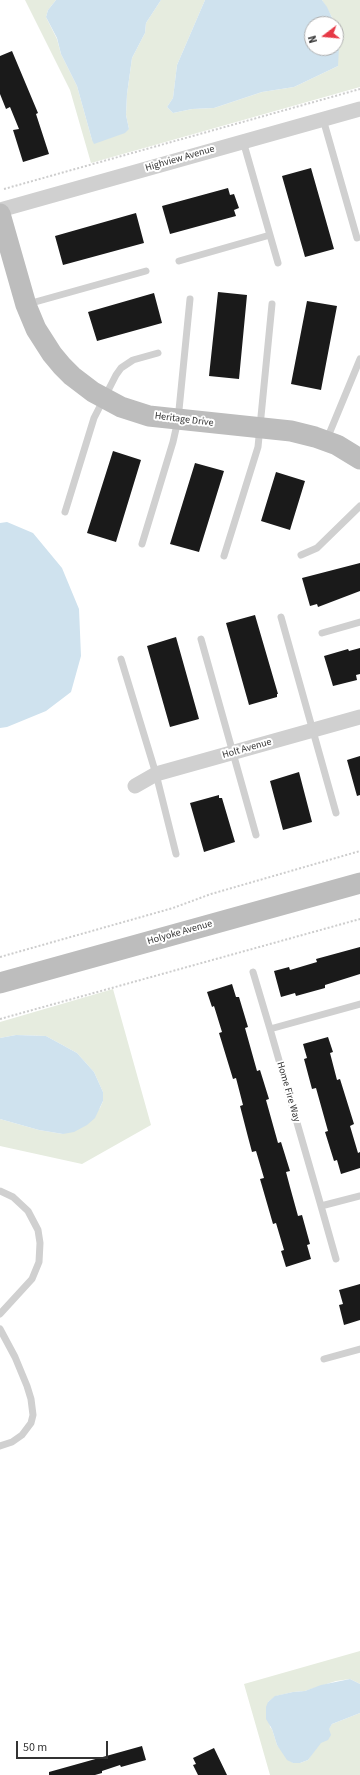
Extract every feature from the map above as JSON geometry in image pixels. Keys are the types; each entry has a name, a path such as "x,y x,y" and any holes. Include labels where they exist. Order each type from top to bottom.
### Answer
{"street":[{"name":"Highview Avenue","path":"0,210 360,109"},
{"name":"Heritage Drive","path":"0,214 26,305 36,329 59,362 82,385 104,398 134,411 161,418 291,431 326,441 348,450 360,458"},
{"name":"Holt Avenue","path":"135,786 156,774 360,717"},
{"name":"Holyoke Avenue","path":"0,983 360,883"}],"lane":[{"path":"323,119 357,238"},
{"path":"243,141 278,263"},
{"path":"179,261 270,235"},
{"path":"26,305 146,271"},
{"path":"142,544 173,443 178,420 190,299"},
{"path":"224,556 258,447 272,304"},
{"path":"65,512 94,418 116,375 127,363 158,353"},
{"path":"326,441 360,359"},
{"path":"301,555 317,548 360,506"},
{"path":"281,617 336,813"},
{"path":"322,633 360,622"},
{"path":"201,639 256,835"},
{"path":"121,659 156,774 176,854"},
{"name":"Home Fire Way","path":"253,972 336,1259"},
{"path":"270,1029 360,1004"},
{"path":"0,1191 13,1197 28,1211 38,1230 40,1243 39,1262 32,1279 0,1314"},
{"path":"321,1206 360,1196"},
{"path":"0,1329 15,1357 27,1386 31,1399 33,1415 31,1423 22,1435 12,1442 0,1446"},
{"path":"324,1359 360,1349"}],"path":[{"path":"4,189 360,89"},
{"path":"0,957 159,913 211,894 360,851"},
{"path":"0,1019 360,919"}],"shaded area":[{"path":"25,0 56,0 48,10 46,17 57,39 61,54 77,86 92,140 129,129 126,115 127,94 132,58 145,33 146,23 161,0 205,0 177,65 173,98 167,107 173,113 192,109 214,108 262,92 294,87 338,66 338,56 344,56 344,16 331,16 322,0 360,0 360,87 91,163 70,90"},
{"path":"113,989 151,1125 82,1164 0,1146 0,1119 39,1130 63,1134 100,1108 103,1101 103,1092 94,1072 77,1053 46,1036 16,1035 0,1038 0,1022"},
{"path":"360,1651 360,1684 350,1679 336,1681 305,1691 276,1696 268,1702 270,1727 277,1745 293,1763 300,1763 308,1760 332,1724 360,1713 360,1775 270,1775 244,1684"}],"water":[{"path":"56,0 161,0 146,23 145,33 132,58 127,94 126,115 129,129 125,133 94,144 77,86 61,54 57,38 46,17 48,10"},
{"path":"205,0 322,0 331,16 304,16 304,56 339,56 338,66 294,87 262,92 214,108 192,109 173,113 167,107 173,98 177,65"},
{"path":"7,522 33,533 62,568 79,609 81,656 71,692 46,711 7,727 0,728 0,523"},
{"path":"16,1035 46,1036 77,1053 94,1072 103,1092 103,1101 95,1118 87,1125 74,1132 63,1134 39,1130 0,1119 0,1038"},
{"path":"350,1679 360,1684 360,1713 332,1724 329,1729 331,1735 328,1740 321,1743 308,1760 300,1763 293,1763 287,1760 277,1745 272,1729 266,1719 266,1707 268,1702 275,1696 305,1691 321,1685"}],"building":[{"path":"12,51 38,113 36,114 49,154 23,162 13,130 19,129 10,107 6,109 0,94 0,56"},
{"path":"311,168 334,249 305,257 282,176"},
{"path":"228,188 230,195 234,194 239,208 234,210 236,216 170,234 162,206"},
{"path":"136,213 144,243 63,265 55,236"},
{"path":"218,292 247,295 239,379 209,376"},
{"path":"154,293 162,323 97,341 88,312"},
{"path":"307,301 337,306 321,390 291,384"},
{"path":"113,451 141,460 116,542 87,533"},
{"path":"195,463 224,471 199,552 170,544"},
{"path":"276,472 305,481 290,530 261,521"},
{"path":"360,563 360,591 318,607 317,604 310,606 302,578"},
{"path":"255,615 278,694 277,697 249,705 226,623"},
{"path":"176,637 199,719 170,727 147,646"},
{"path":"360,648 360,674 356,675 357,680 333,686 324,656 348,649 349,651"},
{"path":"360,756 360,795 357,796 347,760"},
{"path":"299,772 312,822 283,830 270,781"},
{"path":"219,795 219,798 222,798 235,842 204,852 190,803"},
{"path":"360,947 360,974 325,985 325,988 296,996 295,993 281,997 274,971 289,967 290,970 317,962 316,959"},
{"path":"232,984 236,997 239,997 248,1027 245,1028 257,1071 260,1070 269,1099 266,1100 278,1143 281,1142 290,1171 286,1172 298,1216 302,1215 310,1244 307,1245 311,1259 286,1267 281,1251 284,1250 276,1223 273,1224 260,1179 264,1178 256,1151 252,1152 248,1137 240,1106 243,1105 236,1078 233,1079 219,1033 222,1032 214,1006 212,1007 207,992"},
{"path":"328,1037 333,1052 330,1053 337,1080 340,1079 354,1124 350,1126 358,1153 360,1152 360,1168 341,1174 337,1160 334,1161 325,1132 328,1131 316,1088 312,1089 304,1059 307,1058 303,1044"},
{"path":"360,1284 360,1320 344,1325 339,1305 343,1304 339,1290"},
{"path":"142,1746 146,1760 121,1767 120,1765 95,1775 49,1775 49,1772"},
{"path":"214,1748 227,1775 198,1775 193,1765 196,1764 193,1758"}]}
